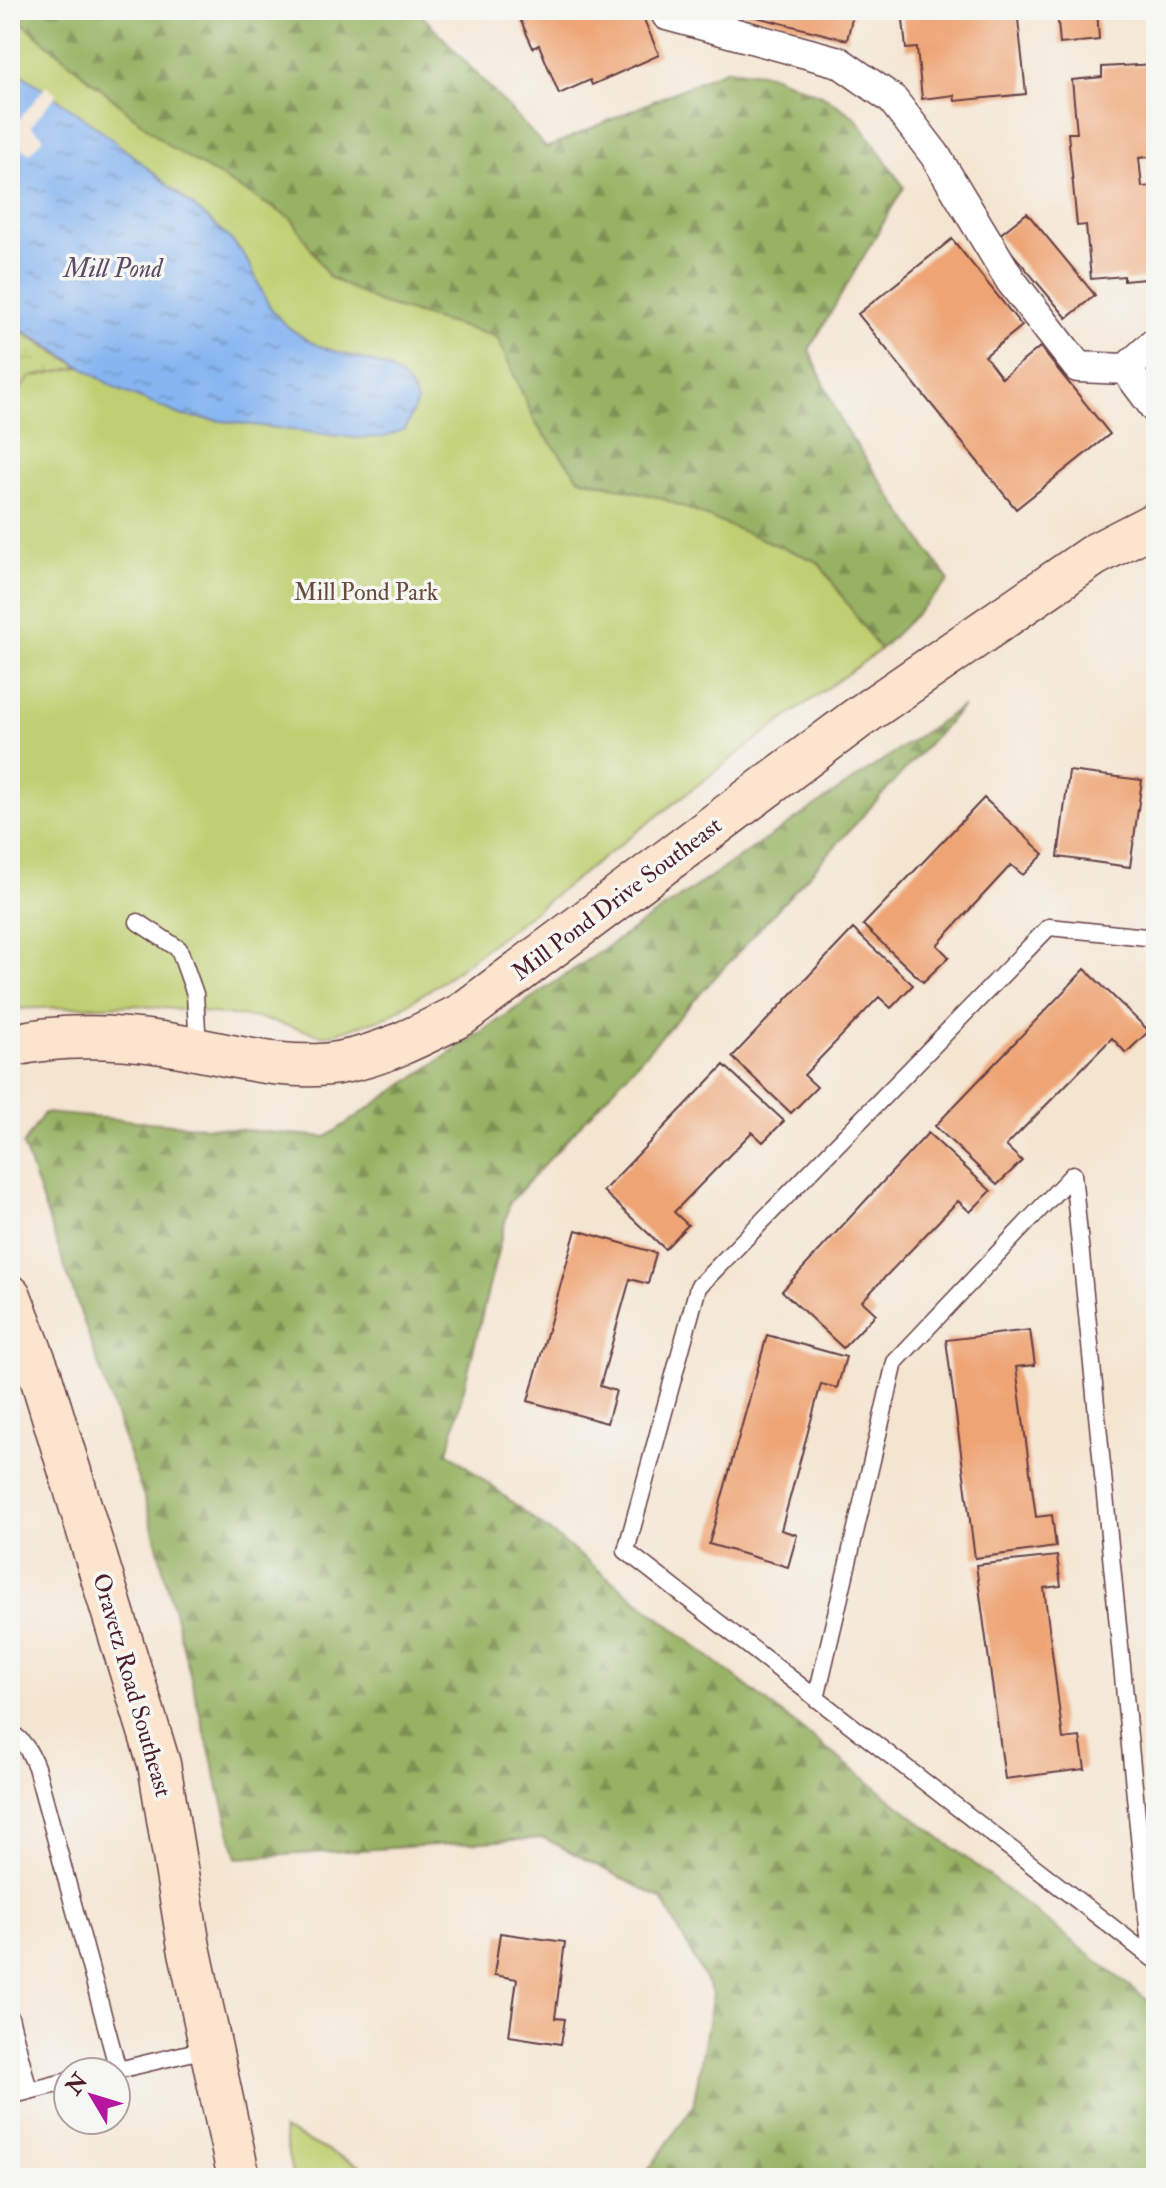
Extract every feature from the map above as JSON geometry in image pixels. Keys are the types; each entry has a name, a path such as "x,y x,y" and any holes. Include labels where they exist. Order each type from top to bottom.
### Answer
{"street":[{"path":"665,10 667,15 839,62 892,99 935,155 1011,281 1078,367 1126,369 1156,342"},
{"path":"1126,369 1156,409"},
{"name":"Mill Pond Drive Southeast","path":"10,1046 95,1037 161,1043 286,1064 340,1063 393,1048 461,1015 858,718 1094,555 1156,523"},
{"name":"Oravetz Road Southeast","path":"10,1296 41,1377 159,1764 189,1947 239,2178"}],"lane":[{"path":"138,922 179,949 195,994 198,1050"},
{"path":"1154,1959 626,1551 698,1287 1049,927 1156,938"},
{"path":"816,1699 895,1362 1073,1174 1154,1959"},
{"path":"10,1732 30,1751 36,1767 110,2056"},
{"path":"10,2017 29,2091"},
{"path":"132,2067 210,2048"},
{"path":"10,2096 52,2085"}],"green space":[{"name":"Mill Pond Park","path":"10,10 678,362 880,650 760,737 443,981 387,1017 326,1036 258,1018 134,1005 10,1009"},
{"path":"10,10 417,10 546,148 727,69 769,74 825,97 855,117 904,187 809,350 842,424 949,581 880,650 818,562 661,498 579,478 536,424 497,337 380,303 329,277 292,219 170,147"},
{"path":"23,333 80,367 31,377 10,400 10,362"},
{"path":"963,706 510,1202 448,1452 1156,2007 1156,2178 643,2178 693,2106 713,1994 662,1899 544,1838 237,1858 147,1506 23,1145 44,1113 326,1137"},
{"path":"283,2129 384,2178 293,2178"}],"water":[{"name":"Mill Pond","path":"10,67 115,142 220,230 245,257 270,307 291,329 332,351 383,366 397,374 409,386 417,402 405,429 385,437 355,438 183,416 117,389 10,322"}],"pier":[{"path":"46,86 57,94 31,126 44,137 30,154 10,138 10,131"}],"building":[{"path":"516,10 640,10 659,55 592,85 590,80 559,94 539,45 533,48"},
{"path":"742,10 854,10 847,40 741,13"},
{"path":"902,10 1017,10 1026,94 955,101 954,95 922,99 917,48 906,49"},
{"path":"1057,10 1097,10 1099,40 1060,44"},
{"path":"1156,64 1156,156 1139,158 1142,187 1156,186 1156,278 1124,281 1124,276 1091,279 1086,225 1077,226 1068,133 1077,133 1072,80 1102,77 1102,67"},
{"path":"1027,213 1095,295 1067,318 998,236"},
{"path":"952,239 1022,326 985,356 1002,378 1040,347 1110,434 1016,509 858,314"},
{"path":"1069,771 1142,780 1130,867 1058,857"},
{"path":"984,798 1044,854 1023,875 1011,865 937,945 949,957 923,982 863,925"},
{"path":"853,929 913,985 891,1008 879,997 804,1075 817,1087 791,1113 732,1057"},
{"path":"1085,969 1149,1031 1126,1053 1112,1038 1006,1146 1022,1161 997,1185 935,1126"},
{"path":"724,1065 784,1121 763,1142 752,1132 674,1212 688,1225 665,1249 603,1191"},
{"path":"928,1133 991,1191 970,1212 958,1201 862,1301 876,1314 843,1348 782,1291"},
{"path":"576,1230 656,1253 648,1284 630,1279 600,1386 616,1391 607,1423 528,1401"},
{"path":"1030,1330 1035,1365 1016,1367 1036,1517 1052,1515 1056,1547 975,1558 946,1340"},
{"path":"767,1335 846,1357 837,1388 821,1384 781,1530 797,1535 788,1567 709,1544"},
{"path":"1057,1556 1061,1586 1044,1588 1063,1739 1080,1737 1085,1769 1005,1779 976,1565"},
{"path":"500,1933 565,1942 555,2018 565,2019 561,2044 509,2036 517,1979 494,1975"}]}
